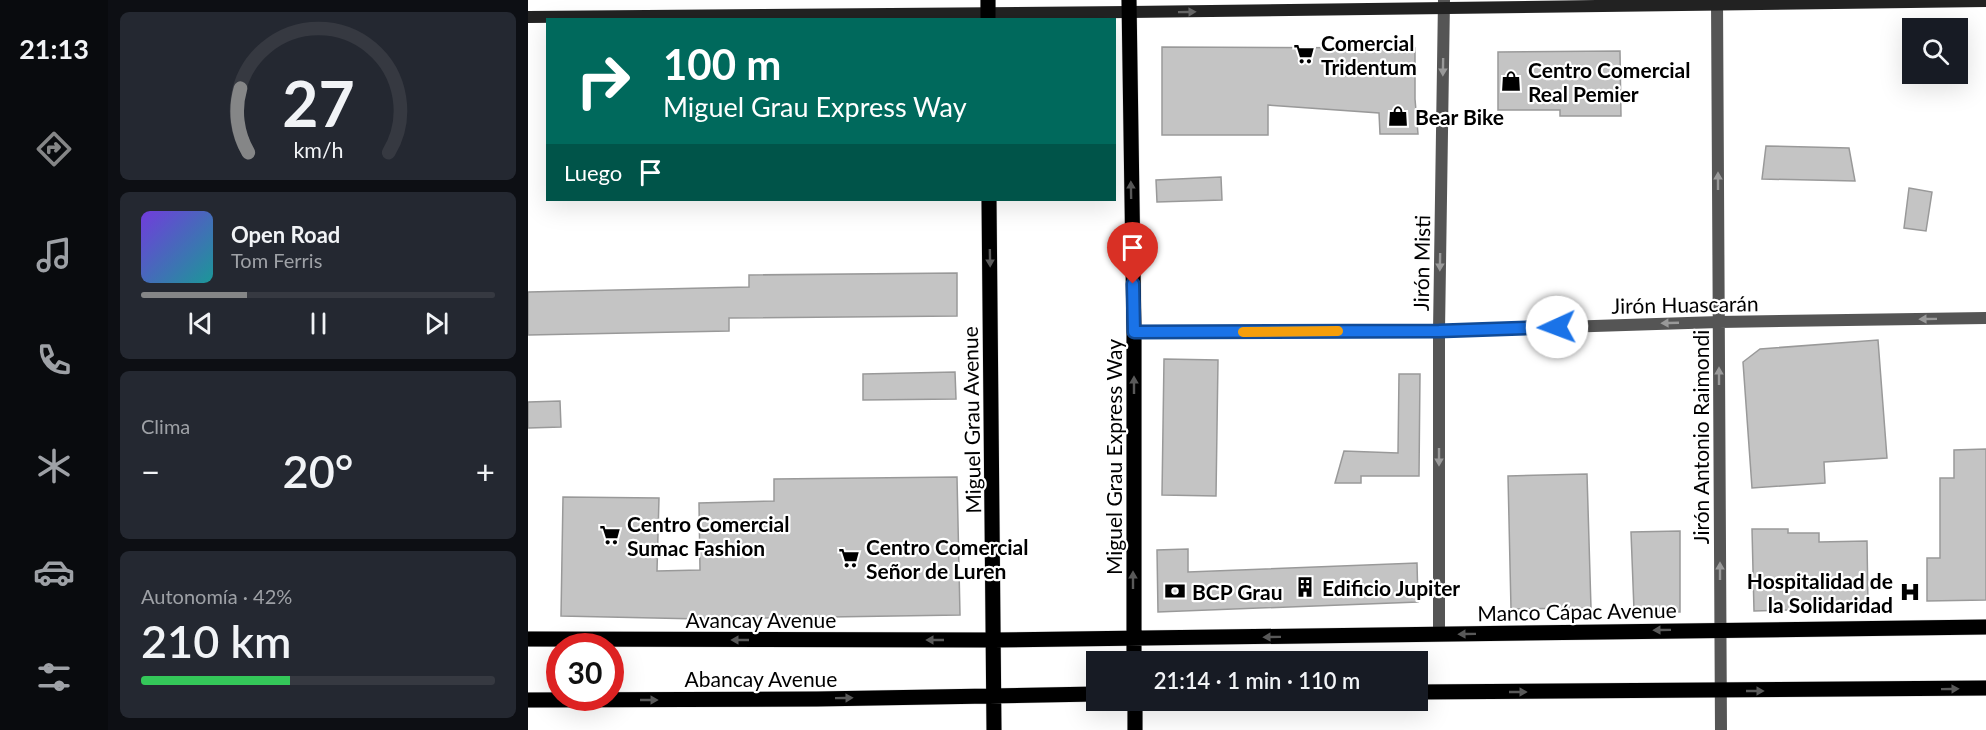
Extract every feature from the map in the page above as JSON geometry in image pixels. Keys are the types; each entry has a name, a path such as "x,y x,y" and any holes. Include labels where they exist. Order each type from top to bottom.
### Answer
{"main road":[{"name":"Miguel Grau Express Way","path":"1129,6 1134,332 1134,651"},
{"name":"Miguel Grau Avenue","path":"990,201 1000,695"},
{"name":"Manco Cápac Avenue","path":"1104,639 1986,627"},
{"name":"Avancay Avenue","path":"528,639 1104,639"},
{"path":"1428,692 1986,688"},
{"name":"Abancay Avenue","path":"528,700 1086,694"},
{"path":"994,730 1000,695"},
{"path":"1135,711 1135,730"}],"street":[{"path":"528,16 1106,12 1129,6 1986,1"},
{"name":"Jirón Antonio Raimondi","path":"1717,2 1721,730"},
{"name":"Jirón Misti","path":"1439,634 1439,331 1444,4"},
{"name":"Jirón Huascarán","path":"1134,332 1439,331 1719,322 1986,318"}],"building":[{"path":"1162,47 1415,48 1418,134 1380,134 1379,113 1268,105 1268,135 1162,135"},
{"path":"1620,51 1621,116 1560,116 1560,110 1498,110 1498,52"},
{"path":"1766,146 1849,148 1855,181 1762,179"},
{"path":"1221,177 1222,200 1157,202 1156,180"},
{"path":"1909,188 1932,192 1926,231 1904,228"},
{"path":"957,273 957,316 729,318 729,331 528,335 528,292 749,287 749,275"},
{"path":"1878,340 1887,458 1824,462 1825,483 1752,488 1743,362 1760,349"},
{"path":"1164,359 1218,360 1216,496 1162,495"},
{"path":"955,372 956,399 863,400 863,374"},
{"path":"1399,374 1420,374 1419,476 1361,476 1361,483 1335,483 1344,451 1398,453"},
{"path":"560,401 561,427 528,428 528,402"},
{"path":"1986,449 1986,600 1927,601 1927,558 1940,558 1940,478 1954,478 1954,450"},
{"path":"1587,474 1591,608 1511,609 1508,476"},
{"name":"Centro Comercial Señor de Luren","path":"957,477 960,615 701,619 561,616 563,497 659,498 657,571 700,570 699,503 774,501 774,479"},
{"path":"1752,529 1788,529 1788,533 1819,533 1819,542 1867,541 1868,605 1754,611"},
{"path":"1680,531 1680,612 1634,610 1631,532"},
{"name":"Edificio Jupiter","path":"1188,549 1188,572 1417,563 1418,602 1158,612 1157,550"}],"slow traffic":[{"path":"1243,332 1338,331"}],"place":[{"name":"Comercial Tridentum","path":"1304,54"},
{"name":"Centro Comercial Real Pemier","path":"1511,81"},
{"name":"Bear Bike","path":"1398,116"},
{"name":"Centro Comercial Sumac Fashion","path":"610,535"},
{"name":"Centro Comercial Señor de Luren","path":"849,558"},
{"name":"Edificio Jupiter","path":"1305,587"},
{"name":"BCP Grau","path":"1175,591"},
{"name":"Hospitalidad de la Solidaridad","path":"1910,592"}],"route":[{"path":"1133,284 1134,332 1439,331 1557,327"}]}
